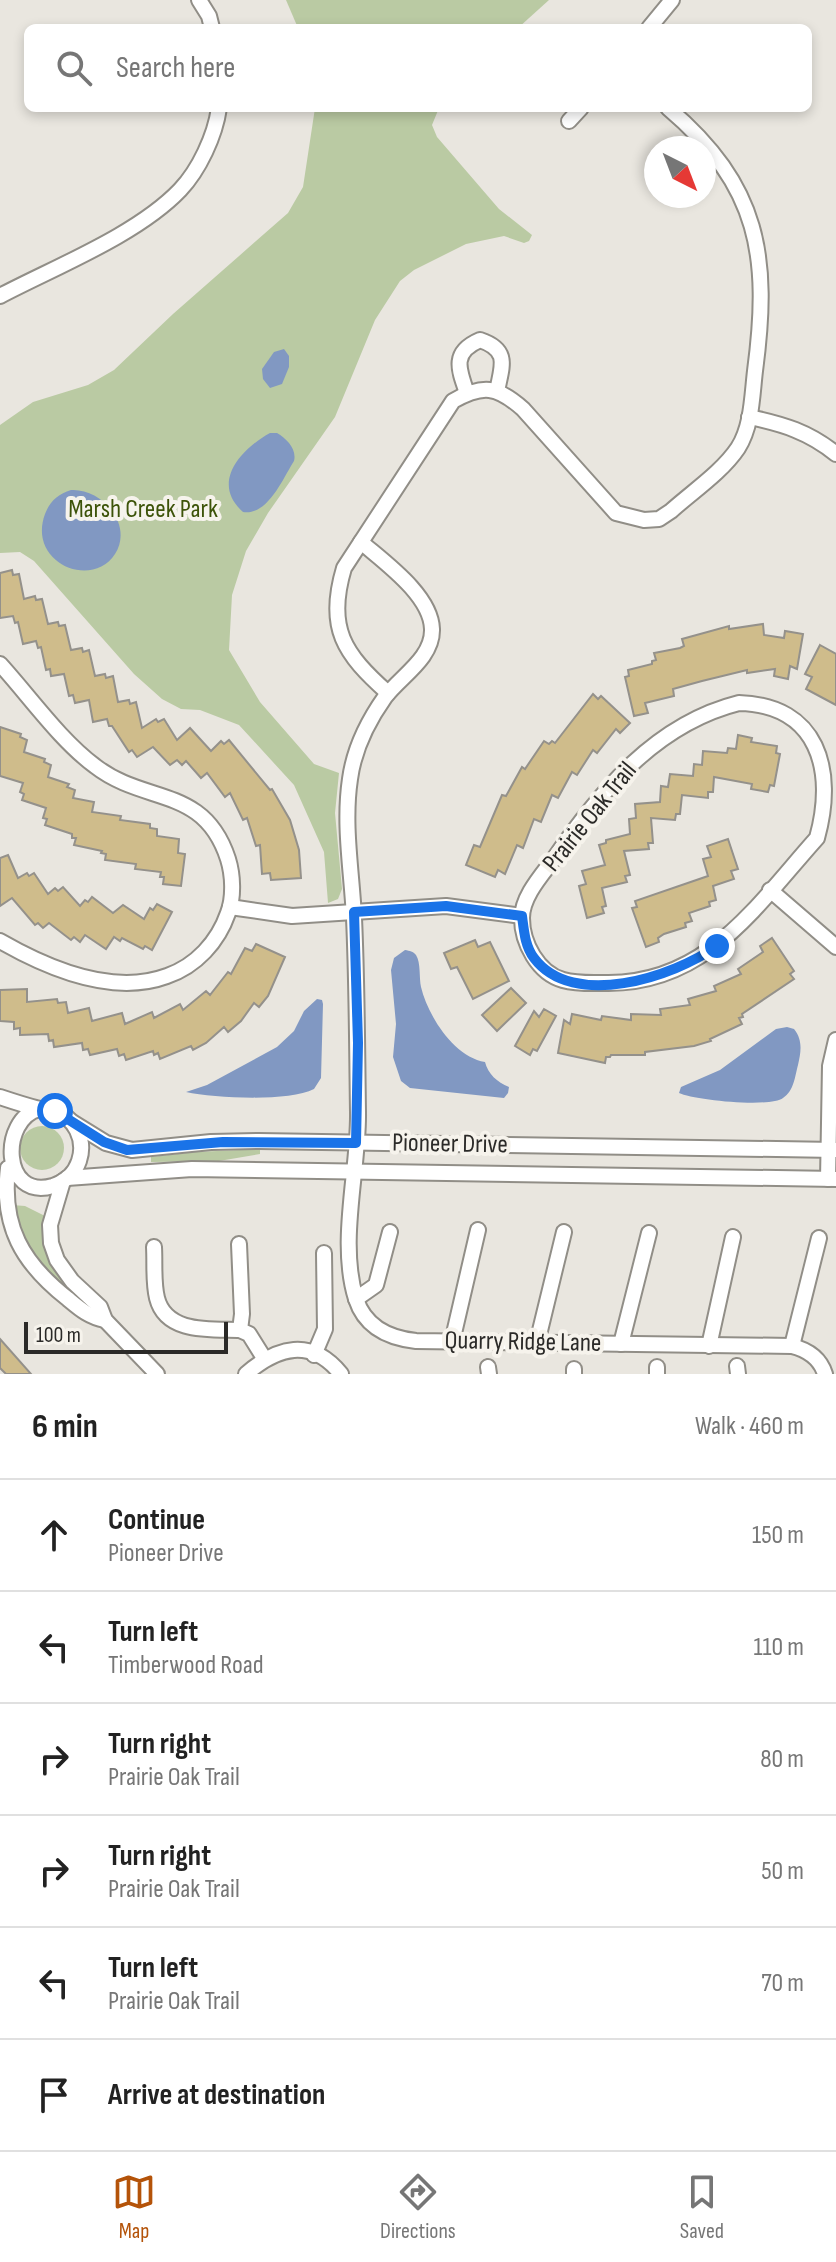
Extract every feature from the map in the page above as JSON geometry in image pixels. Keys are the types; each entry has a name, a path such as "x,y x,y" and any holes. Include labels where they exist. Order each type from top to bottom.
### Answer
{"street":[{"path":"199,0 211,24"},
{"path":"652,24 672,0"},
{"path":"0,296 151,215 181,189 202,158 218,112"},
{"path":"569,121 577,112"},
{"path":"388,693 352,657 342,638 337,615 337,593 344,568 453,401 481,388 509,397 616,513 644,520 659,519 671,511 738,448 749,417 762,307 760,265 751,220 742,199 715,154 673,112"},
{"path":"467,393 459,364 462,352 469,344 480,340 500,351 502,364 497,391"},
{"path":"749,417 785,424 806,433 836,454"},
{"path":"361,542 397,572 422,601 433,631 421,659 388,693 370,719 358,745 350,778 347,811 358,1043 350,1274 356,1299 378,1280 390,1232"},
{"path":"0,664 96,767 127,785 181,802 204,818 217,836 229,864 230,907 217,936 198,958 173,974 150,981 122,983 88,977 49,964 0,941"},
{"name":"Prairie Oak Trail","path":"759,703 778,708 796,718 823,745 832,781 832,800 817,838 732,933 700,959 661,976 624,984 577,983 559,979 532,956 525,941 522,916 533,887 580,820 615,778 682,726 722,707 759,703"},
{"path":"770,890 836,947"},
{"path":"230,907 281,916 446,906 522,916"},
{"path":"832,1179 830,1066 836,1040"},
{"path":"0,1097 55,1111 72,1122 79,1136 81,1151 77,1166 65,1180 50,1222 52,1247 65,1272 100,1307 105,1320 157,1374"},
{"path":"39,1109 23,1114 11,1125 3,1144 7,1209 16,1238 26,1257 50,1285 91,1317 105,1320"},
{"name":"Pioneer Drive","path":"72,1122 110,1145 134,1150 223,1142 833,1150"},
{"path":"4,1160 19,1180 34,1187 51,1186 65,1180"},
{"name":"Pioneer Drive","path":"65,1180 178,1169 832,1179"},
{"path":"452,1342 478,1230"},
{"path":"537,1343 564,1232"},
{"path":"621,1344 649,1233"},
{"path":"709,1346 733,1237"},
{"path":"819,1238 792,1346 810,1353 824,1371 836,1359"},
{"path":"239,1244 240,1330"},
{"path":"154,1247 159,1306 175,1323 187,1328 240,1330 249,1334 264,1358"},
{"path":"314,1355 325,1329 324,1253"},
{"name":"Quarry Ridge Lane","path":"356,1299 371,1324 392,1337 416,1341 792,1346"},
{"path":"246,1374 264,1358 282,1350 297,1349 327,1361 341,1374"}],"green space":[{"path":"286,0 549,0 522,24 296,24"},
{"name":"Marsh Creek Park","path":"314,112 437,112 432,125 437,137 499,209 532,235 524,243 504,236 466,244 414,270 400,281 375,320 335,417 268,513 246,551 232,595 229,650 260,702 314,764 339,773 335,813 342,889 338,899 328,903 324,852 294,785 239,725 200,710 181,709 162,699 134,674 34,561 20,552 0,553 0,425 33,402 88,385 114,370 288,213 303,187"},
{"path":"42,1126 57,1133 64,1148 57,1163 42,1170 27,1163 20,1148 27,1133"},
{"path":"260,1149 260,1154 219,1161 151,1162 151,1157"},
{"path":"12,1205 25,1206 45,1216 44,1229 70,1286 67,1290 47,1272 32,1252"}],"water":[{"path":"284,349 289,356 289,367 282,384 270,388 263,379 262,369 274,352"},
{"path":"270,433 277,433 288,441 293,448 294,461 267,502 252,512 243,512 233,501 229,478 240,457"},
{"path":"71,490 82,491 103,501 117,520 120,531 120,543 115,554 105,565 92,570 65,566 53,558 45,546 42,531 47,509 55,499"},
{"path":"405,950 418,958 424,998 444,1034 463,1052 485,1062 494,1077 509,1087 504,1098 410,1088 401,1081 393,1057 396,1024 391,970 394,958"},
{"path":"317,999 322,1000 323,1004 321,1078 314,1089 270,1097 186,1092 207,1085 277,1047 294,1031 304,1011"},
{"path":"787,1027 797,1033 800,1051 794,1083 783,1098 763,1102 731,1102 679,1093 681,1087 720,1070 776,1029"}],"building":[{"path":"12,570 13,575 19,574 24,599 35,596 36,600 42,599 48,624 58,622 59,626 65,625 71,650 89,650 95,676 113,676 118,702 136,702 142,728 156,719 158,722 164,719 177,740 190,728 211,751 221,741 224,744 229,740 272,789 290,820 299,850 301,878 271,880 270,873 262,874 260,845 256,846 247,818 243,820 230,793 225,797 207,773 201,778 186,761 182,765 177,760 170,765 153,747 137,757 132,750 129,752 107,719 93,722 89,700 75,703 73,695 69,696 64,674 51,676 50,669 46,670 41,647 38,648 36,641 23,644 18,622 15,623 13,616 0,618 0,573"},
{"path":"763,624 764,635 784,638 785,631 803,634 797,669 790,666 788,679 774,676 775,669 747,673 747,670 673,689 674,696 645,703 648,713 634,716 625,677 629,676 628,670 652,664 656,660 654,653 684,646 682,639 729,626 729,629"},
{"path":"820,645 836,654 836,705 806,689 812,677 805,674"},
{"path":"593,694 598,699 601,696 630,723 620,733 616,729 597,753 593,750 577,775 572,772 558,798 552,795 541,822 534,819 523,848 517,845 505,874 498,870 495,877 466,865 474,845 480,847 502,795 506,796 522,767 525,769 544,741 555,743"},
{"path":"0,727 21,734 20,737 27,740 24,752 45,759 44,762 51,765 48,777 69,784 67,787 75,790 73,798 94,802 92,812 150,824 150,828 157,829 157,836 179,839 178,853 185,854 181,886 163,884 161,872 135,869 136,864 105,860 106,854 102,851 74,845 76,838 72,838 72,834 45,825 47,819 43,818 46,808 22,800 24,794 20,792 23,783 0,776"},
{"path":"738,735 752,738 751,742 777,746 776,753 780,754 774,786 770,785 768,792 751,789 752,784 714,777 713,792 708,792 708,798 682,795 680,814 676,814 675,820 651,818 653,843 648,843 649,849 624,851 630,875 625,876 627,882 602,888 606,906 602,907 604,913 587,918 579,886 586,884 582,871 605,865 599,845 630,834 629,819 636,818 635,804 660,802 661,786 668,787 670,774 693,776 694,764 702,765 703,751 727,753 728,748 736,749"},
{"path":"728,839 738,869 731,871 734,879 713,886 716,900 709,902 710,906 689,913 692,921 685,923 686,927 664,934 658,938 659,942 646,947 632,908 637,907 635,901 708,876 703,859 711,857 707,846"},
{"path":"8,855 18,878 34,873 48,894 55,888 58,891 63,887 80,906 92,897 113,913 123,905 144,919 150,908 153,910 157,904 172,912 152,950 114,937 106,949 85,935 80,942 74,937 71,940 49,923 43,928 38,923 35,925 12,898 0,906 0,858"},
{"path":"772,938 794,971 790,974 794,979 742,1014 743,1017 739,1018 742,1024 711,1041 645,1052 645,1055 611,1055 606,1057 605,1063 558,1053 564,1020 570,1024 572,1014 601,1020 602,1016 631,1020 631,1014 661,1015 660,1009 690,1005 688,999 716,991 714,986 741,974 738,969 763,952 760,946"},
{"path":"475,940 478,947 490,942 509,981 473,999 457,967 451,969 444,953"},
{"path":"256,944 285,957 268,996 259,1007 254,1003 228,1032 224,1027 193,1050 191,1046 160,1059 158,1053 154,1055 153,1051 126,1060 124,1054 119,1056 117,1049 90,1055 88,1049 83,1050 82,1043 54,1047 48,1034 20,1035 20,1028 14,1029 14,1022 0,1021 0,990 27,989 27,1002 57,999 58,1003 66,1002 68,1013 89,1008 92,1021 122,1013 125,1024 152,1012 154,1018 180,1004 183,1010 206,991 210,995 228,972 231,974 245,948 252,951"},
{"path":"511,988 526,1003 497,1031 482,1015"},
{"path":"544,1009 556,1016 537,1051 533,1049 530,1055 515,1046 534,1011 539,1017"},
{"path":"0,1339 31,1374 6,1374 0,1368"}],"route":[{"path":"55,1111 104,1142 127,1150 223,1142 356,1143 358,1043 354,912 446,906 472,907 522,916 525,941 532,956 559,979 577,983 624,984 661,976 700,959 717,946"}]}
